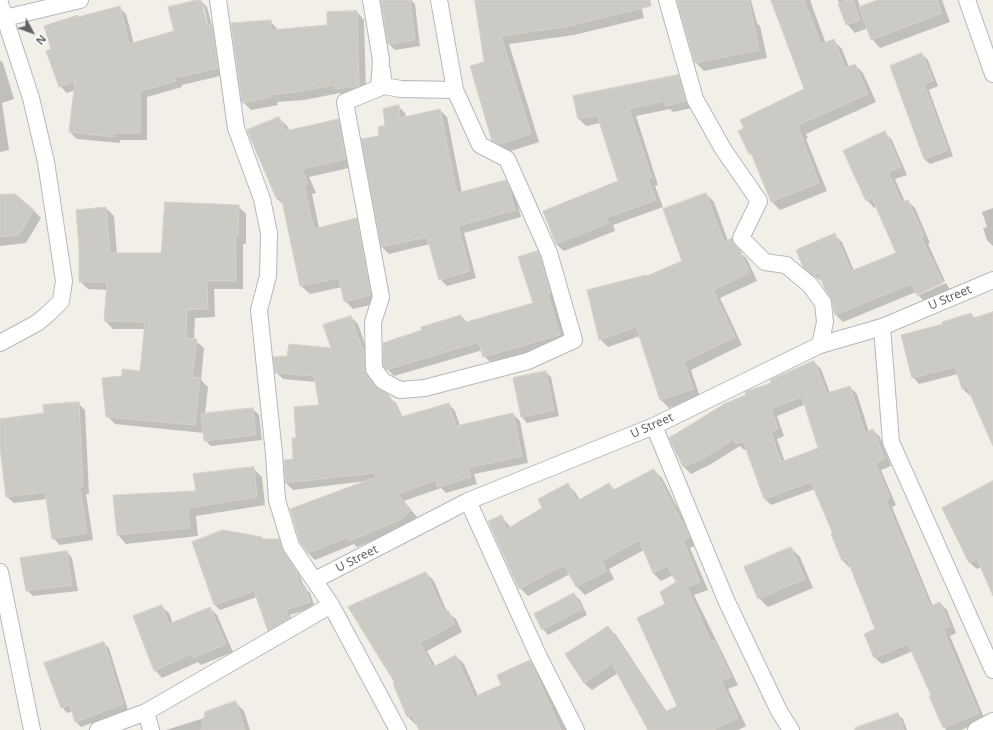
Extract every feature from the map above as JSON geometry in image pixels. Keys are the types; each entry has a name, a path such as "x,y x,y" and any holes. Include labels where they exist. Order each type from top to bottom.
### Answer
{"street":[{"path":"0,343 37,323 50,313 62,301 64,281 46,162 31,98 3,11 80,0"},
{"path":"218,0 236,128 262,199 269,233 268,276 259,310 274,454 277,500 291,546 331,605 398,730"},
{"path":"371,0 384,86 401,89 455,90"},
{"path":"381,60 380,88 346,102 381,297 373,322 374,369 384,381 400,390 425,388 528,361 574,340 549,253 507,159 480,145 455,90 438,0"},
{"path":"666,0 695,99 723,149 759,201 741,238 765,262 786,266 810,285 823,303 825,322 820,345"},
{"path":"967,0 993,74"},
{"name":"U Street","path":"315,580 468,501 654,426 820,345 882,326 993,280"},
{"path":"882,326 892,442 951,580 993,670"},
{"path":"654,426 726,600 779,711 791,730"},
{"path":"468,501 538,655 576,730"},
{"path":"0,572 32,730"},
{"path":"98,730 146,712 331,605"},
{"path":"146,712 151,730"},
{"path":"976,730 993,721"}],"building":[{"path":"201,0 207,25 212,25 218,68 175,78 176,81 140,91 140,133 114,133 113,137 69,132 75,81 59,87 46,51 51,49 44,26 78,15 78,17 120,6 129,44 174,31 168,7"},
{"path":"381,0 410,0 415,40 388,44"},
{"path":"475,0 650,0 651,6 565,27 501,36 531,134 499,144 492,141 470,66 484,62"},
{"path":"677,0 749,0 759,50 695,63"},
{"path":"771,0 804,0 821,44 834,39 845,68 855,64 868,94 798,125 819,183 771,202 751,153 749,154 738,131 744,128 740,120 804,89"},
{"path":"848,0 853,0 860,20 846,25 838,4"},
{"path":"878,0 937,0 942,13 871,40 859,7"},
{"path":"357,11 359,86 335,89 334,85 270,95 271,97 242,103 231,23 271,20 271,30 327,25 327,12"},
{"path":"922,53 933,81 924,84 948,150 924,159 890,66"},
{"path":"678,75 686,101 665,106 664,101 629,109 652,178 648,179 656,200 606,218 609,223 556,244 543,211 618,181 597,115 578,119 573,96"},
{"path":"399,105 400,118 440,109 457,193 506,180 509,187 515,210 458,226 470,271 439,280 427,237 381,247 361,139 379,136 378,127 385,125 383,109"},
{"path":"279,117 286,131 338,119 346,159 302,169 308,184 304,186 314,229 357,218 371,295 344,302 339,278 300,286 281,196 276,198 247,130"},
{"path":"885,131 901,167 888,172 902,202 908,200 924,236 921,237 943,283 917,295 911,284 835,315 831,298 818,273 813,276 803,267 796,250 835,233 851,271 896,253 872,198 866,201 843,151"},
{"path":"706,193 724,242 732,238 734,244 740,250 750,273 713,290 735,337 684,362 693,389 660,400 636,327 599,340 587,290 646,275 647,276 682,261 663,209"},
{"path":"15,194 34,210 19,235 0,237 0,195"},
{"path":"165,202 239,205 238,236 235,236 236,281 207,281 208,309 187,310 186,338 197,339 192,377 200,378 195,425 106,417 102,378 122,376 122,369 140,371 145,322 104,321 107,282 79,282 79,249 76,210 106,207 110,253 161,253"},
{"path":"538,251 551,293 548,294 560,335 483,357 479,342 386,370 383,366 383,343 422,330 421,327 461,315 463,323 533,303 518,257"},
{"path":"993,312 993,446 967,387 962,389 955,367 912,378 901,335 943,324 942,322 971,313 973,318"},
{"path":"351,316 362,349 364,348 366,374 376,387 389,395 401,417 449,403 456,426 513,413 522,456 468,468 471,477 438,487 436,480 398,494 411,510 400,520 349,541 348,537 308,553 300,542 290,509 376,477 375,473 285,483 284,460 293,459 292,438 296,438 294,407 319,405 314,376 275,373 273,357 287,356 289,344 331,348 323,325"},
{"path":"814,361 827,393 850,386 865,433 873,429 885,459 875,463 890,498 886,500 930,606 940,602 950,626 943,629 979,713 943,728 929,696 931,695 908,644 874,658 864,634 875,629 847,559 842,561 831,534 833,534 811,482 764,499 743,441 736,444 734,439 704,458 683,467 669,438 726,403 746,395 745,392 771,383 770,380","holes":["802,397 818,448 781,462 771,432 778,429 771,409"]},
{"path":"546,371 554,410 521,417 513,378"},
{"path":"79,402 83,487 80,488 87,533 52,539 45,492 6,497 0,447 0,419 44,413 43,405"},
{"path":"253,408 256,435 204,441 201,414"},
{"path":"254,467 257,497 188,508 190,528 117,535 113,495 196,491 193,474"},
{"path":"654,469 690,537 683,540 700,582 687,587 711,641 714,640 731,677 721,681 738,718 713,730 648,730 612,664 584,683 565,654 608,626 665,712 677,706 637,618 665,604 660,592 676,582 667,566 653,573 639,540 602,561 607,571 576,587 564,565 519,589 488,521 502,515 507,529 542,508 538,499 568,483 577,501 609,483 613,490"},
{"path":"993,481 993,596 977,559 969,563 942,508"},
{"path":"223,530 262,537 263,539 279,539 283,551 295,569 301,587 305,586 310,602 285,610 290,618 268,631 254,591 214,605 192,542"},
{"path":"791,547 805,579 758,599 744,567"},
{"path":"67,551 72,585 26,591 20,558"},
{"path":"426,572 444,612 448,610 455,624 420,643 433,667 456,655 474,697 501,685 497,675 530,660 561,730 419,730 412,715 407,717 393,683 395,683 348,607"},
{"path":"574,593 582,609 542,630 534,614"},
{"path":"162,605 169,624 210,607 226,644 193,658 191,654 154,671 133,616"},
{"path":"104,642 123,704 75,722 70,705 61,708 44,663"},
{"path":"236,701 245,730 201,730 205,712"},
{"path":"898,713 904,730 855,730 855,728"}]}
